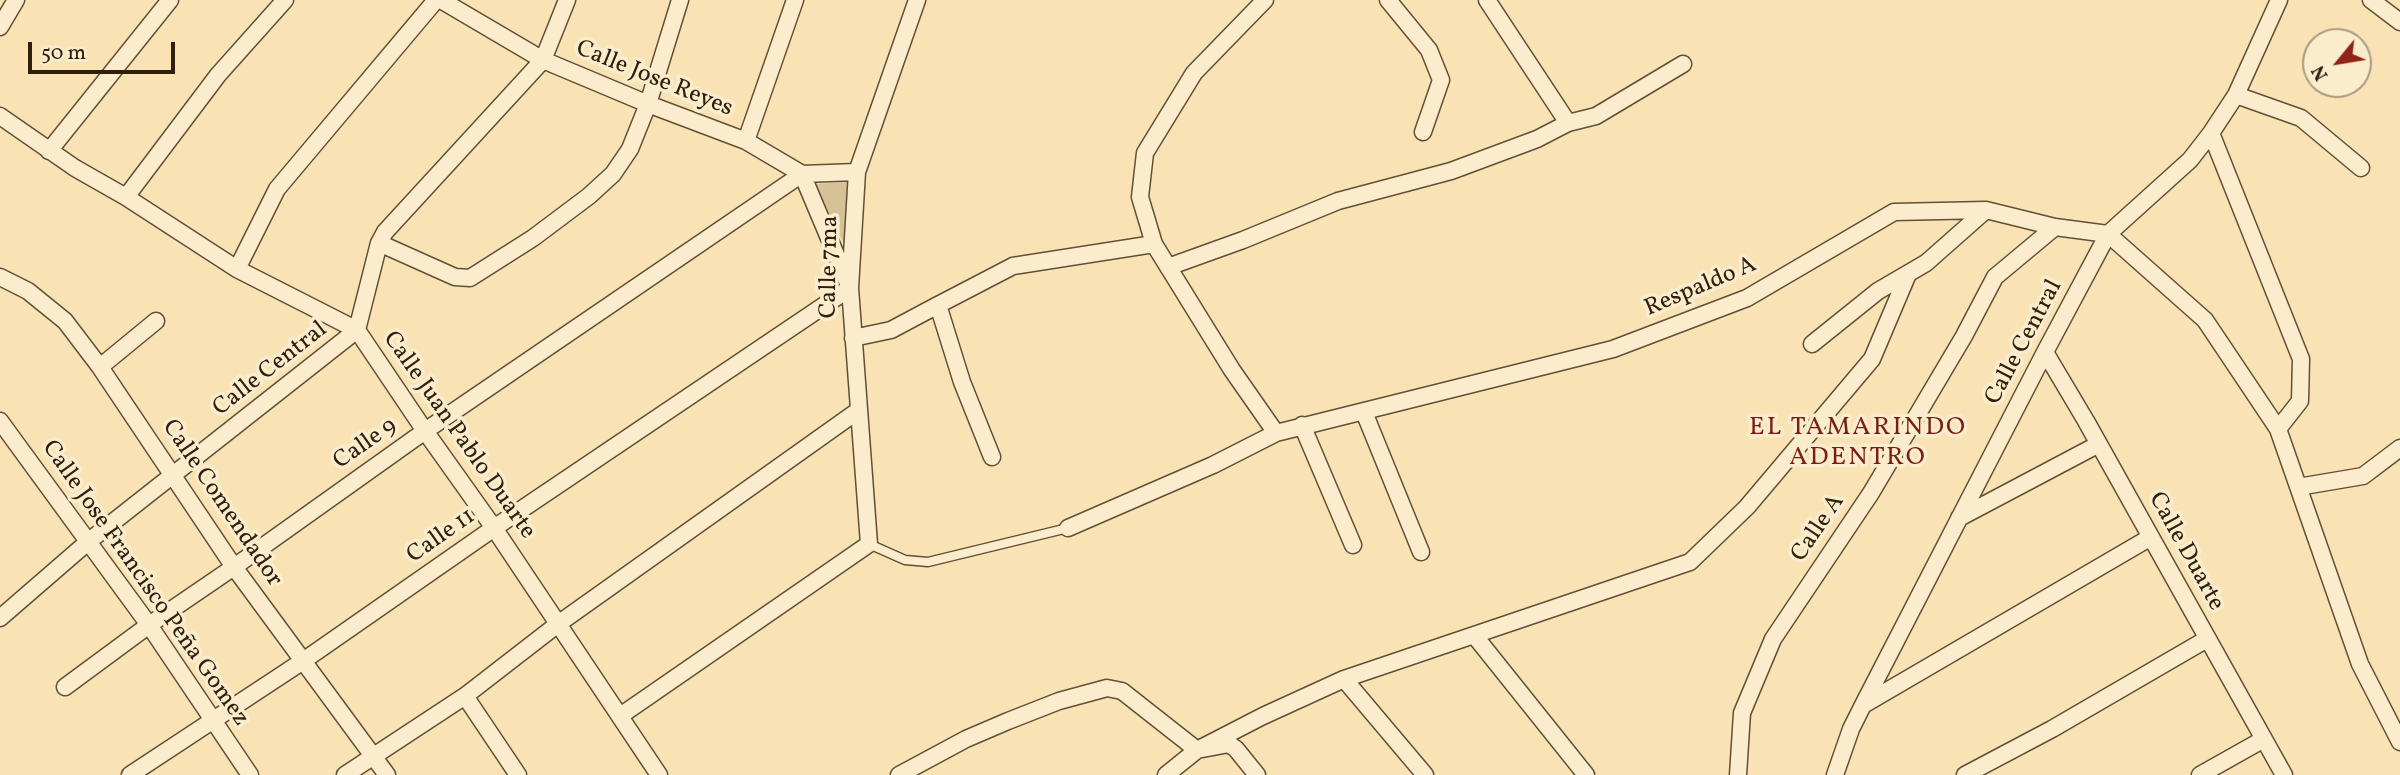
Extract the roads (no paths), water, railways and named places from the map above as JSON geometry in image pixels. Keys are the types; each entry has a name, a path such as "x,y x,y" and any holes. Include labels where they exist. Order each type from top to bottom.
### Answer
{"street":[{"path":"0,27 16,0"},
{"path":"49,151 170,0"},
{"path":"126,197 218,75 285,0"},
{"path":"237,269 277,189 439,0"},
{"name":"Calle Jose Reyes","path":"439,0 543,60 746,141 802,174"},
{"name":"Calle Central","path":"0,618 89,541 357,330 379,243 385,232 543,60 567,0"},
{"path":"379,243 455,277 470,278 533,238 589,196 613,174 631,149 680,0"},
{"path":"746,141 795,0"},
{"name":"Calle 7ma","path":"869,544 850,288 857,172 917,0"},
{"path":"1265,0 1194,73 1145,153 1140,197 1154,244 1276,433"},
{"path":"1388,0 1429,50 1441,80 1423,132"},
{"path":"1487,0 1568,123"},
{"name":"Calle Central","path":"1835,775 1851,729 1863,705 2108,234 2190,160 2211,133 2236,95 2279,0"},
{"path":"2371,0 2400,22"},
{"path":"1168,267 1338,201 1451,172 1538,139 1568,123 1596,116 1682,64"},
{"path":"2236,95 2301,118 2361,168"},
{"name":"Calle Juan Pablo Duarte","path":"0,116 49,151 237,269 357,330 495,528 659,775"},
{"path":"2211,133 2301,359 2300,401 2278,429"},
{"path":"850,288 802,174 857,172"},
{"name":"Calle 9","path":"65,687 425,431 802,174"},
{"path":"1812,344 1878,290 1926,263 1986,210"},
{"name":"Respaldo A","path":"1068,528 1213,466 1276,433 1614,349 1746,298 1894,212 1986,210 2054,227 2108,234"},
{"name":"Calle A","path":"1738,775 1742,713 1773,639 1871,493 1964,336 1995,277 2054,227"},
{"path":"2108,234 2205,320 2278,429 2360,664 2400,742"},
{"path":"853,338 891,330 1013,266 1154,244"},
{"path":"1166,775 1197,750 1344,679 1690,562 1748,507 1872,359 1908,274"},
{"name":"Calle Comendador","path":"0,276 28,291 65,321 100,367 234,567 387,775"},
{"name":"Calle 11","path":"130,775 213,722 850,288"},
{"path":"938,305 962,382 992,457"},
{"path":"100,367 156,321"},
{"name":"Calle Duarte","path":"2045,352 2284,775"},
{"path":"345,775 465,696 558,624 859,410"},
{"path":"1364,412 1421,552"},
{"name":"Calle Jose Francisco Peña Gomez","path":"0,421 6,439 89,541 250,775"},
{"path":"1302,425 1353,545"},
{"path":"1959,518 2099,444"},
{"path":"2298,487 2363,476 2400,448"},
{"path":"1863,705 2151,537"},
{"path":"620,716 869,544"},
{"path":"1474,635 1586,775"},
{"path":"1965,775 2052,729 2207,639"},
{"path":"1344,679 1425,775"},
{"path":"899,775 966,739 1008,721 1059,701 1107,688 1122,691 1197,750 1229,744 1257,775"},
{"path":"465,696 518,775"},
{"path":"2200,775 2264,739"}],"lane":[{"path":"869,544 905,560 928,562 1068,528"}],"district":[{"name":"EL TAMARINDO ADENTRO","path":"1858,444"}]}
